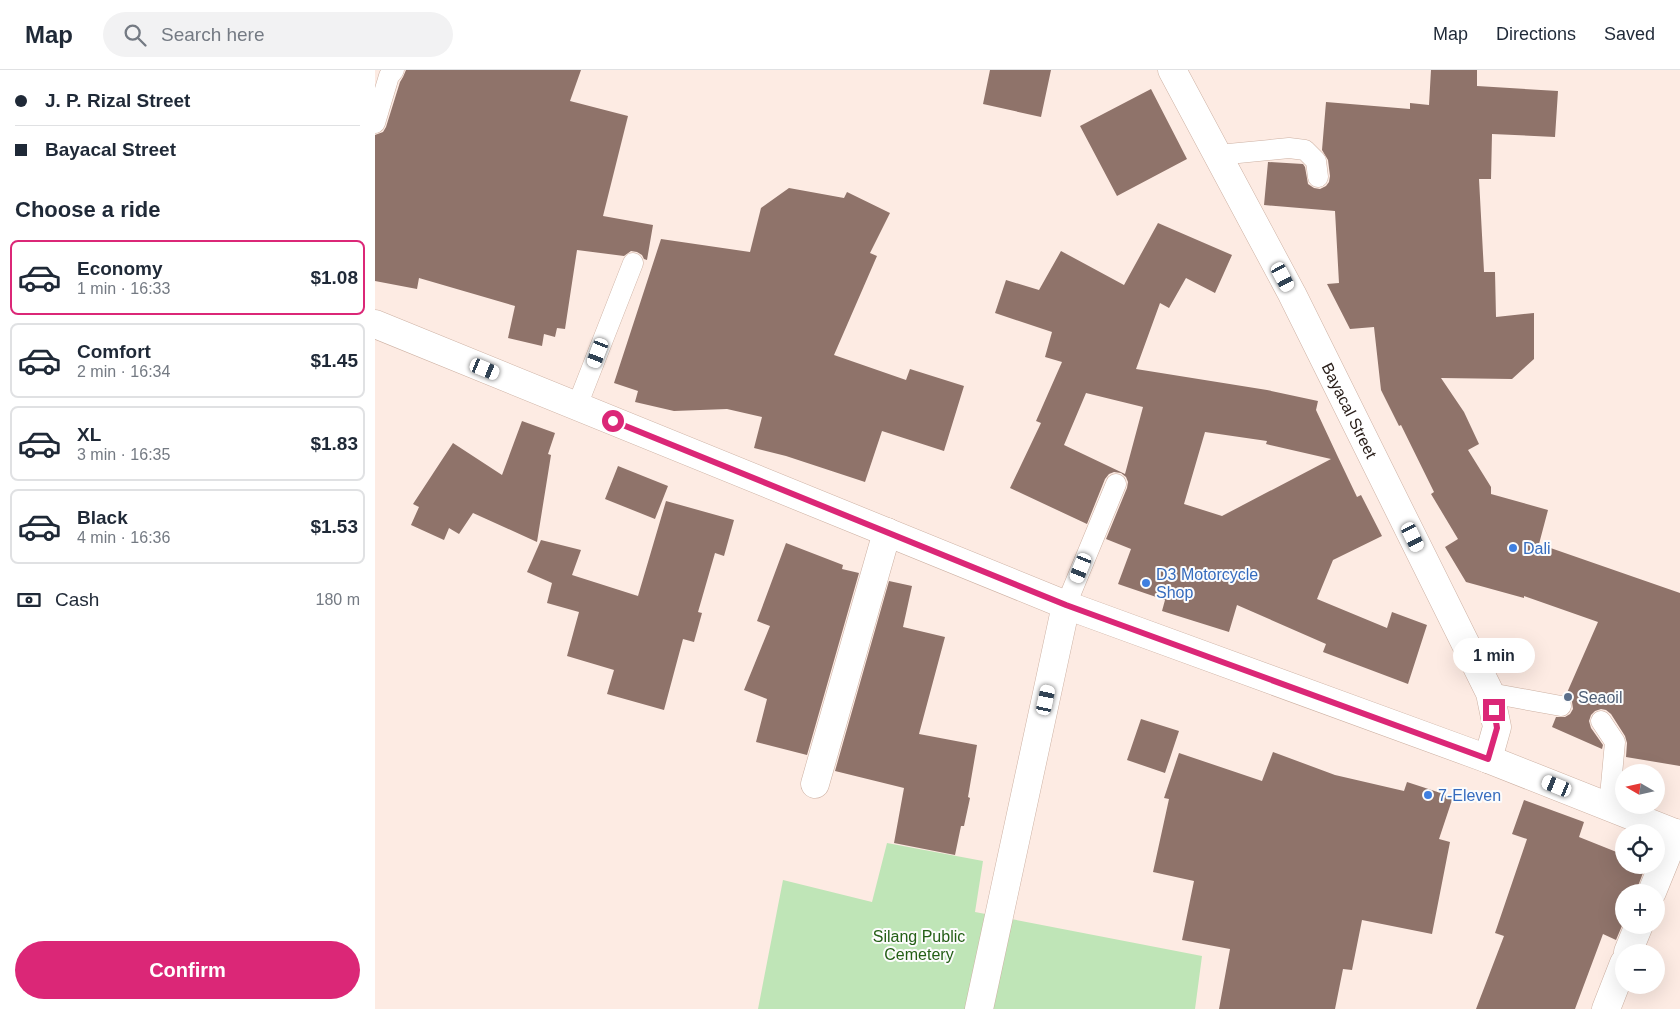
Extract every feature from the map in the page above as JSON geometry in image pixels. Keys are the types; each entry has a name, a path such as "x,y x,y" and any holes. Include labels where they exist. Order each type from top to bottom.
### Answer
{"main road":[{"name":"Bayacal Street","path":"1172,70 1292,294 1490,693 1497,728 1488,759"},
{"path":"375,324 1066,605 1488,759 1678,834 1656,884"},
{"path":"815,784 887,532"},
{"path":"979,1009 1066,605"},
{"path":"1605,1009 1615,985"}],"lane":[{"path":"375,123 389,76 394,70"},
{"path":"1218,155 1289,148 1305,150 1317,161 1318,178"},
{"path":"577,406 633,264"},
{"path":"1066,605 1116,484"},
{"path":"1490,693 1561,706"},
{"path":"1601,721 1615,742 1609,807"}],"green space":[{"name":"Silang Public Cemetery","path":"887,843 983,861 975,912 1202,956 1195,1009 758,1009 783,880 872,902"}],"building":[{"path":"406,70 581,70 570,101 628,116 603,216 653,225 647,260 637,252 631,251 624,256 577,250 565,329 557,328 555,337 544,334 542,346 508,338 515,306 419,278 417,289 375,281 375,135 383,132 386,127 400,82"},
{"path":"990,70 1051,70 1041,117 983,104"},
{"path":"1431,70 1477,70 1477,86 1558,91 1555,137 1492,134 1491,179 1479,179 1484,272 1495,272 1496,317 1534,313 1534,359 1512,379 1441,378 1464,412 1479,444 1468,450 1491,487 1491,494 1548,510 1539,544 1680,593 1680,766 1626,757 1627,743 1625,736 1611,714 1606,710 1595,711 1589,721 1591,728 1603,745 1602,749 1552,727 1556,717 1565,717 1573,709 1572,702 1566,695 1598,622 1524,596 1524,598 1466,582 1445,547 1458,539 1431,494 1434,492 1401,425 1399,426 1381,390 1374,327 1350,329 1327,284 1339,283 1335,211 1264,205 1268,162 1303,164 1308,184 1314,188 1320,189 1329,182 1328,160 1322,150 1326,102 1410,109 1410,103 1429,105"},
{"path":"1151,89 1187,159 1117,196 1080,126"},
{"path":"789,188 844,198 847,192 890,213 870,253 877,256 834,355 906,380 910,369 964,386 944,451 882,431 865,482 786,456 754,448 762,417 727,409 674,411 635,402 638,391 614,383 661,239 750,252 761,208"},
{"path":"1158,223 1232,255 1215,293 1186,278 1169,308 1160,303 1136,369 1267,390 1318,401 1316,410 1337,455 1357,497 1361,495 1382,536 1333,560 1317,599 1387,628 1392,612 1427,625 1408,684 1323,652 1326,644 1237,605 1229,632 1162,611 1165,600 1118,584 1131,549 1106,539 1127,488 1128,482 1126,477 1121,473 1114,472 1105,479 1087,524 1010,488 1041,423 1036,421 1062,362 1045,357 1052,332 995,313 1006,280 1039,290 1061,251 1124,285","holes":["1086,393 1143,407 1125,474 1064,445","1205,432 1267,441 1266,444 1331,459 1222,516 1184,504"]},
{"path":"522,421 555,433 548,454 551,455 537,542 473,513 459,534 449,528 444,540 411,525 419,507 413,504 453,443 502,475"},
{"path":"618,466 668,486 655,519 605,499"},
{"path":"666,501 734,520 724,556 715,553 698,612 702,613 694,642 683,639 664,710 607,694 614,670 567,656 579,612 547,603 552,583 527,572 541,540 581,550 572,575 638,596"},
{"path":"786,543 843,565 842,569 859,573 807,755 756,742 767,699 744,690 770,626 757,621"},
{"path":"889,581 912,586 903,627 945,637 919,734 977,745 968,797 970,798 964,826 961,826 955,855 894,843 904,788 835,771"},
{"path":"1141,719 1179,731 1165,773 1127,760"},
{"path":"1273,752 1335,775 1404,791 1407,782 1453,797 1439,839 1450,842 1432,934 1362,920 1352,970 1343,969 1335,1009 1219,1009 1230,949 1182,940 1194,881 1153,872 1169,799 1164,798 1179,753 1262,781"},
{"path":"1524,800 1584,822 1579,837 1615,851 1615,874 1643,874 1639,884 1615,884 1615,934 1619,934 1616,940 1603,934 1575,1009 1476,1009 1504,936 1495,933 1527,839 1512,834"}],"place":[{"name":"Dali","path":"1513,548"},
{"name":"D3 Motorcycle Shop","path":"1146,583"},
{"name":"Seaoil","path":"1568,697"},
{"name":"7-Eleven","path":"1428,795"}],"route":[{"path":"613,421 1066,605 1488,759 1497,728 1494,710"}]}
